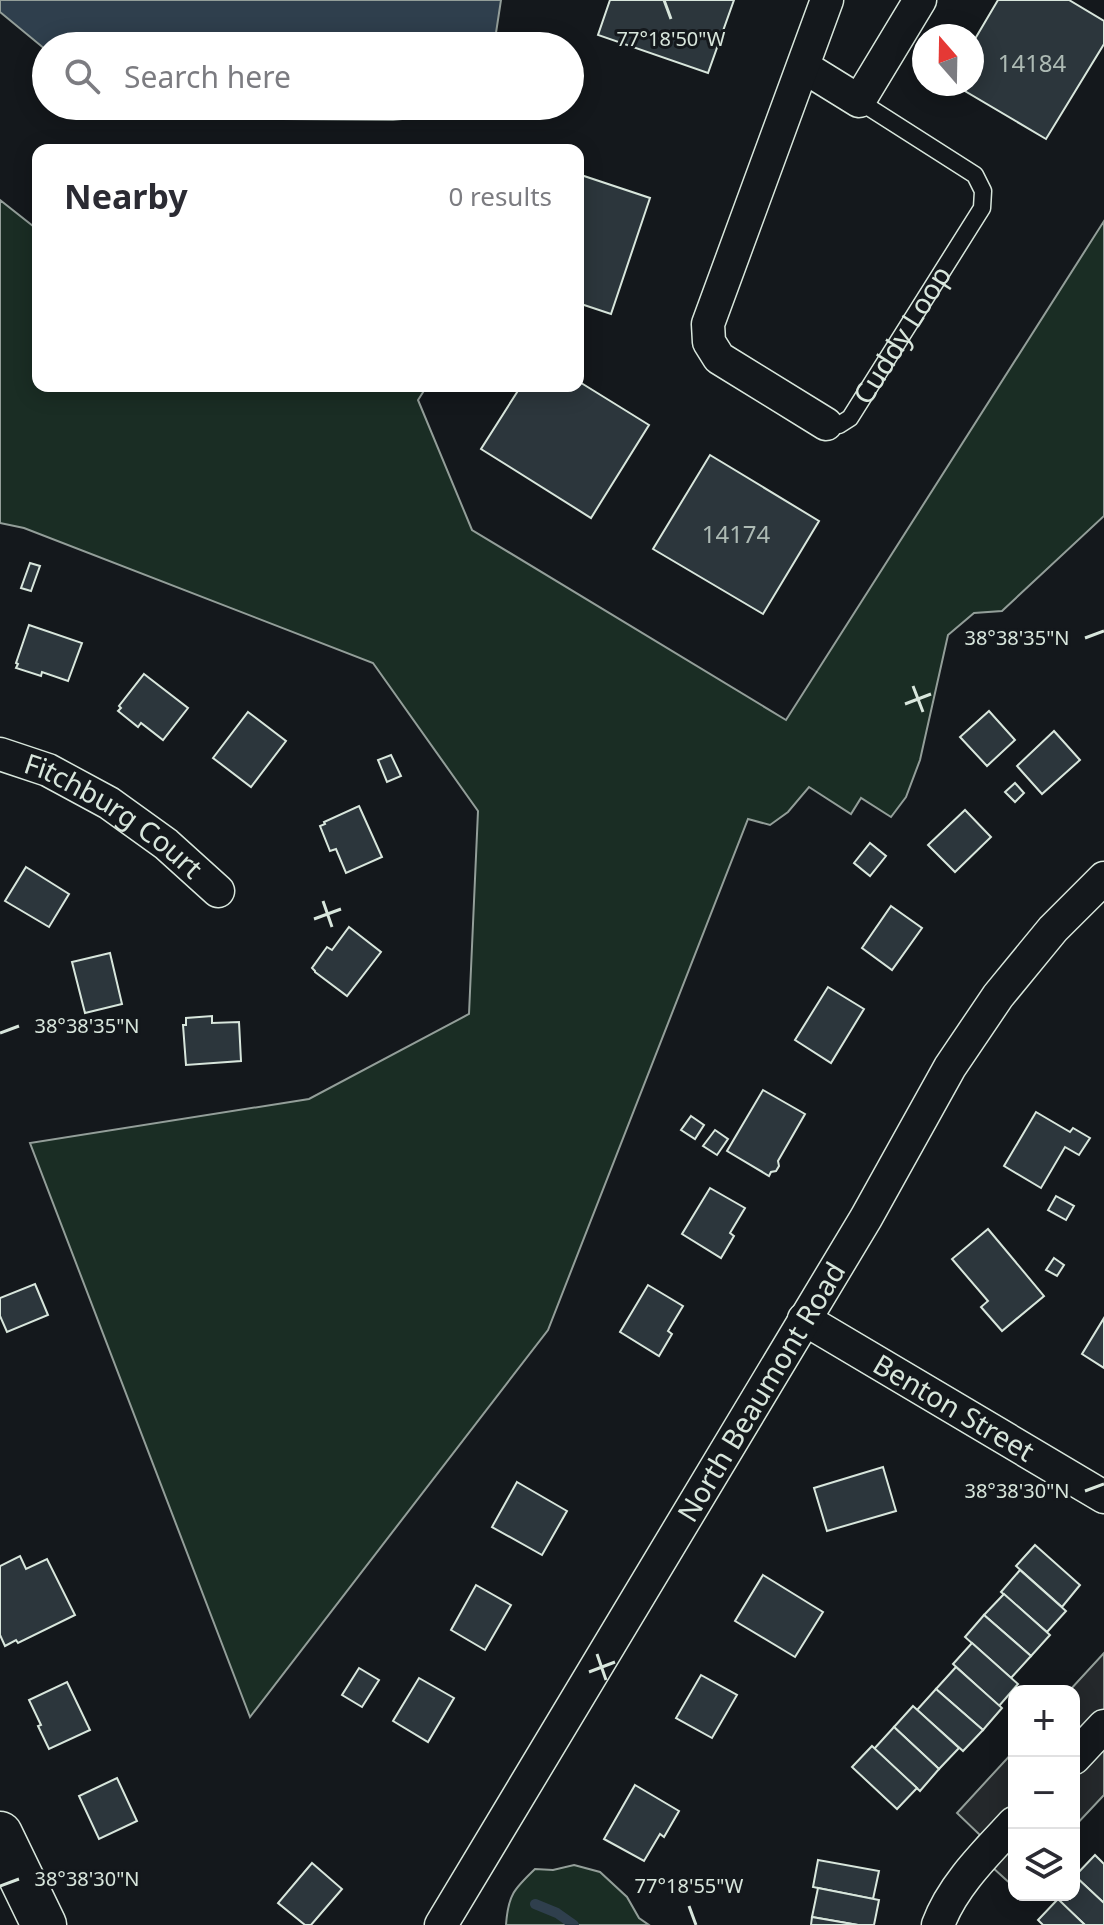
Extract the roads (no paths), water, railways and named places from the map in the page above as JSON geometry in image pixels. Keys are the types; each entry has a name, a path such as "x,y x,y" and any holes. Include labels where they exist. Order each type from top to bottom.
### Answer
{"street":[{"name":"Cuddy Loop","path":"826,424 719,358 709,342 708,324 827,0"},
{"path":"859,101 920,0"},
{"name":"Cuddy Loop","path":"804,67 859,101"},
{"name":"Fitchburg Court","path":"0,754 48,770 109,803 166,844 218,891"},
{"name":"North Beaumont Road","path":"441,1925 866,1218 950,1067 998,996 1053,929 1104,878"},
{"name":"Benton Street","path":"804,1319 1104,1497"},
{"path":"1075,1757 1104,1726"},
{"path":"938,1925 953,1896 1009,1829"},
{"path":"0,1834 44,1925"}],"lane":[{"name":"Cuddy Loop","path":"826,424 839,425 850,418 982,208 983,191 975,175 859,101"}],"water":[{"path":"0,0 501,0 496,32 32,32 32,38 0,12"}],"waterway":[{"path":"535,1904 557,1913 574,1925"}]}
